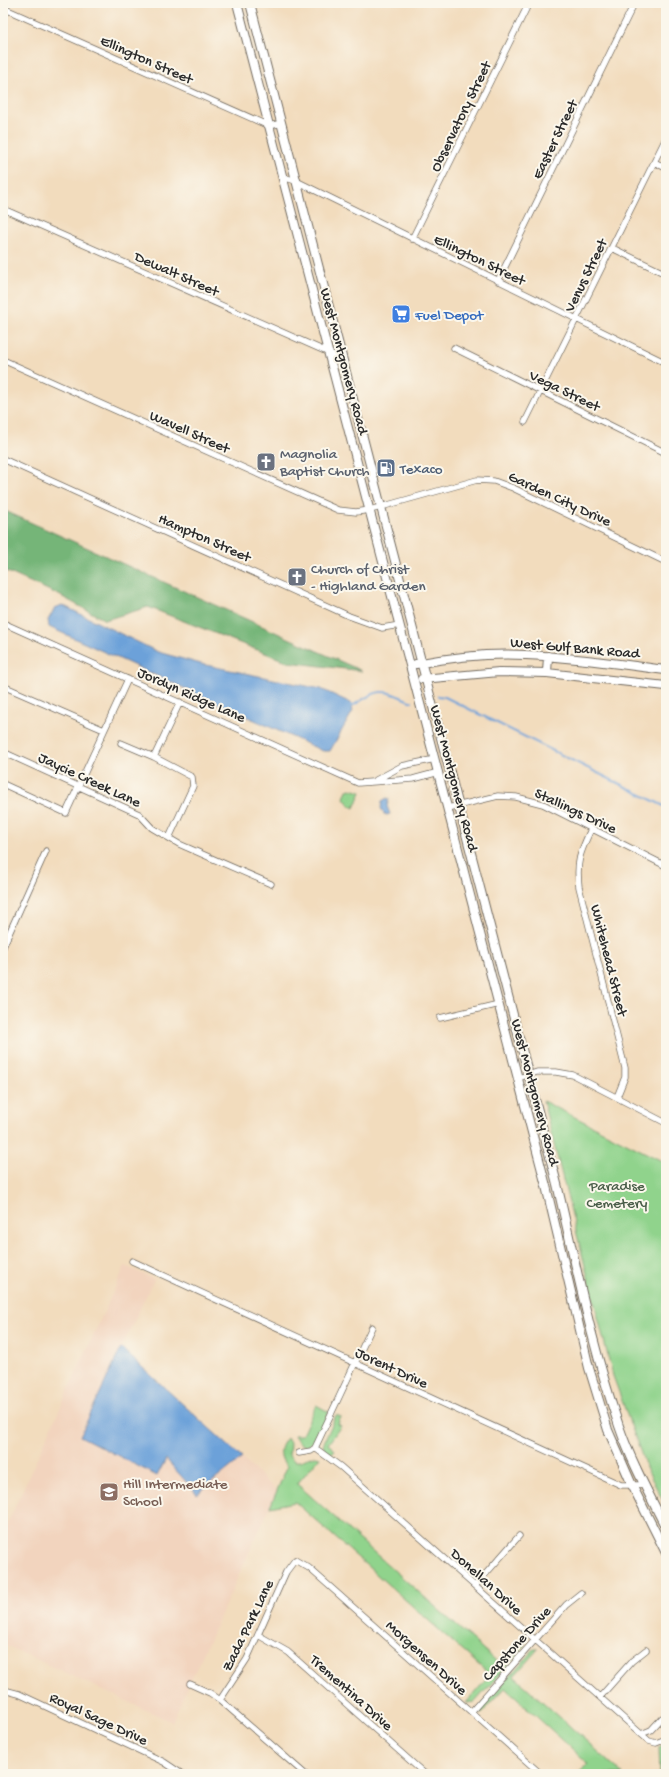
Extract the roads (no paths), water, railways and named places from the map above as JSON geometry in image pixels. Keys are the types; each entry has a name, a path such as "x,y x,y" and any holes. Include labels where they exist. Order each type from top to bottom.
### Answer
{"main road":[{"name":"West Montgomery Road","path":"237,3 546,1186 589,1368 608,1430 632,1485 666,1553"},
{"name":"West Montgomery Road","path":"250,3 529,1075 559,1192 600,1364 619,1427 629,1453 666,1528"},
{"name":"West Gulf Bank Road","path":"411,665 462,657 503,655 548,656 666,670"},
{"path":"547,673 548,656"},
{"name":"West Gulf Bank Road","path":"415,680 499,672 547,673 666,686"}],"street":[{"name":"Observatory Street","path":"412,239 529,3"},
{"name":"Ellington Street","path":"3,8 269,126"},
{"name":"Easter Street","path":"498,281 632,8"},
{"path":"269,126 282,123"},
{"name":"Venus Street","path":"525,422 666,138"},
{"path":"654,162 666,168"},
{"name":"Ellington Street","path":"283,177 296,181 666,363"},
{"name":"Dewalt Street","path":"3,209 342,358"},
{"path":"612,248 666,274"},
{"name":"Vega Street","path":"454,348 666,453"},
{"name":"Wavell Street","path":"3,360 338,510 356,512 370,510"},
{"name":"Hampton Street","path":"3,459 349,616 382,628 400,625"},
{"name":"Garden City Drive","path":"370,510 477,480 494,481 513,488 666,562"},
{"name":"Jordyn Ridge Lane","path":"3,623 358,783 413,779 438,772"},
{"path":"3,784 66,813 128,679"},
{"path":"3,686 104,730"},
{"path":"154,757 180,702"},
{"path":"121,743 188,774 193,780 193,786 169,838"},
{"name":"Jaycie Creek Lane","path":"3,752 139,814 152,828 169,838 271,884"},
{"path":"372,782 402,766 435,759"},
{"name":"Stallings Drive","path":"448,808 498,796 516,797 543,804 666,866"},
{"name":"Whitehead Street","path":"591,829 579,855 579,887 626,1068 625,1077 617,1097"},
{"path":"3,947 46,851"},
{"path":"440,1018 499,1004"},
{"path":"518,1078 537,1072 556,1072 573,1075 666,1123"},
{"name":"Jorent Drive","path":"132,1261 621,1485 645,1485"},
{"path":"299,1452 311,1451 315,1448 372,1328"},
{"name":"Donellan Drive","path":"315,1448 341,1467 649,1741 656,1743 666,1739"},
{"path":"475,1586 519,1536"},
{"name":"Zada Park Lane","path":"220,1700 240,1672 286,1572 296,1560"},
{"name":"Morgensen Drive","path":"296,1560 309,1568 541,1774"},
{"name":"Capstone Drive","path":"471,1712 566,1605 581,1593"},
{"name":"Trementina Drive","path":"258,1635 288,1652 425,1774"},
{"path":"600,1697 632,1661 646,1650"},
{"path":"190,1684 210,1693 220,1700 306,1774"},
{"name":"Royal Sage Drive","path":"3,1690 19,1694 157,1759 176,1769 182,1774"},
{"path":"641,1734 651,1730 662,1718 666,1718"}],"water":[{"path":"62,605 158,652 201,664 321,689 351,703 353,711 330,751 323,751 49,627 48,620 55,608"},
{"path":"387,798 389,799 387,806 390,814 387,815 384,814 381,808 382,801"},
{"path":"121,1348 242,1458 197,1494 166,1459 157,1476 80,1436"}],"waterway":[{"path":"350,706 369,696 381,692 394,694 412,702"},
{"path":"438,696 445,697 666,807"}],"place":[{"name":"Fuel Depot","path":"401,314"},
{"name":"Magnolia Baptist Church","path":"266,462"},
{"name":"Texaco","path":"386,468"},
{"name":"Church of Christ - Highland Garden","path":"297,577"},
{"name":"Hill Intermediate School","path":"109,1492"}],"park label":[{"name":"Paradise Cemetery","path":"617,1194"}]}
